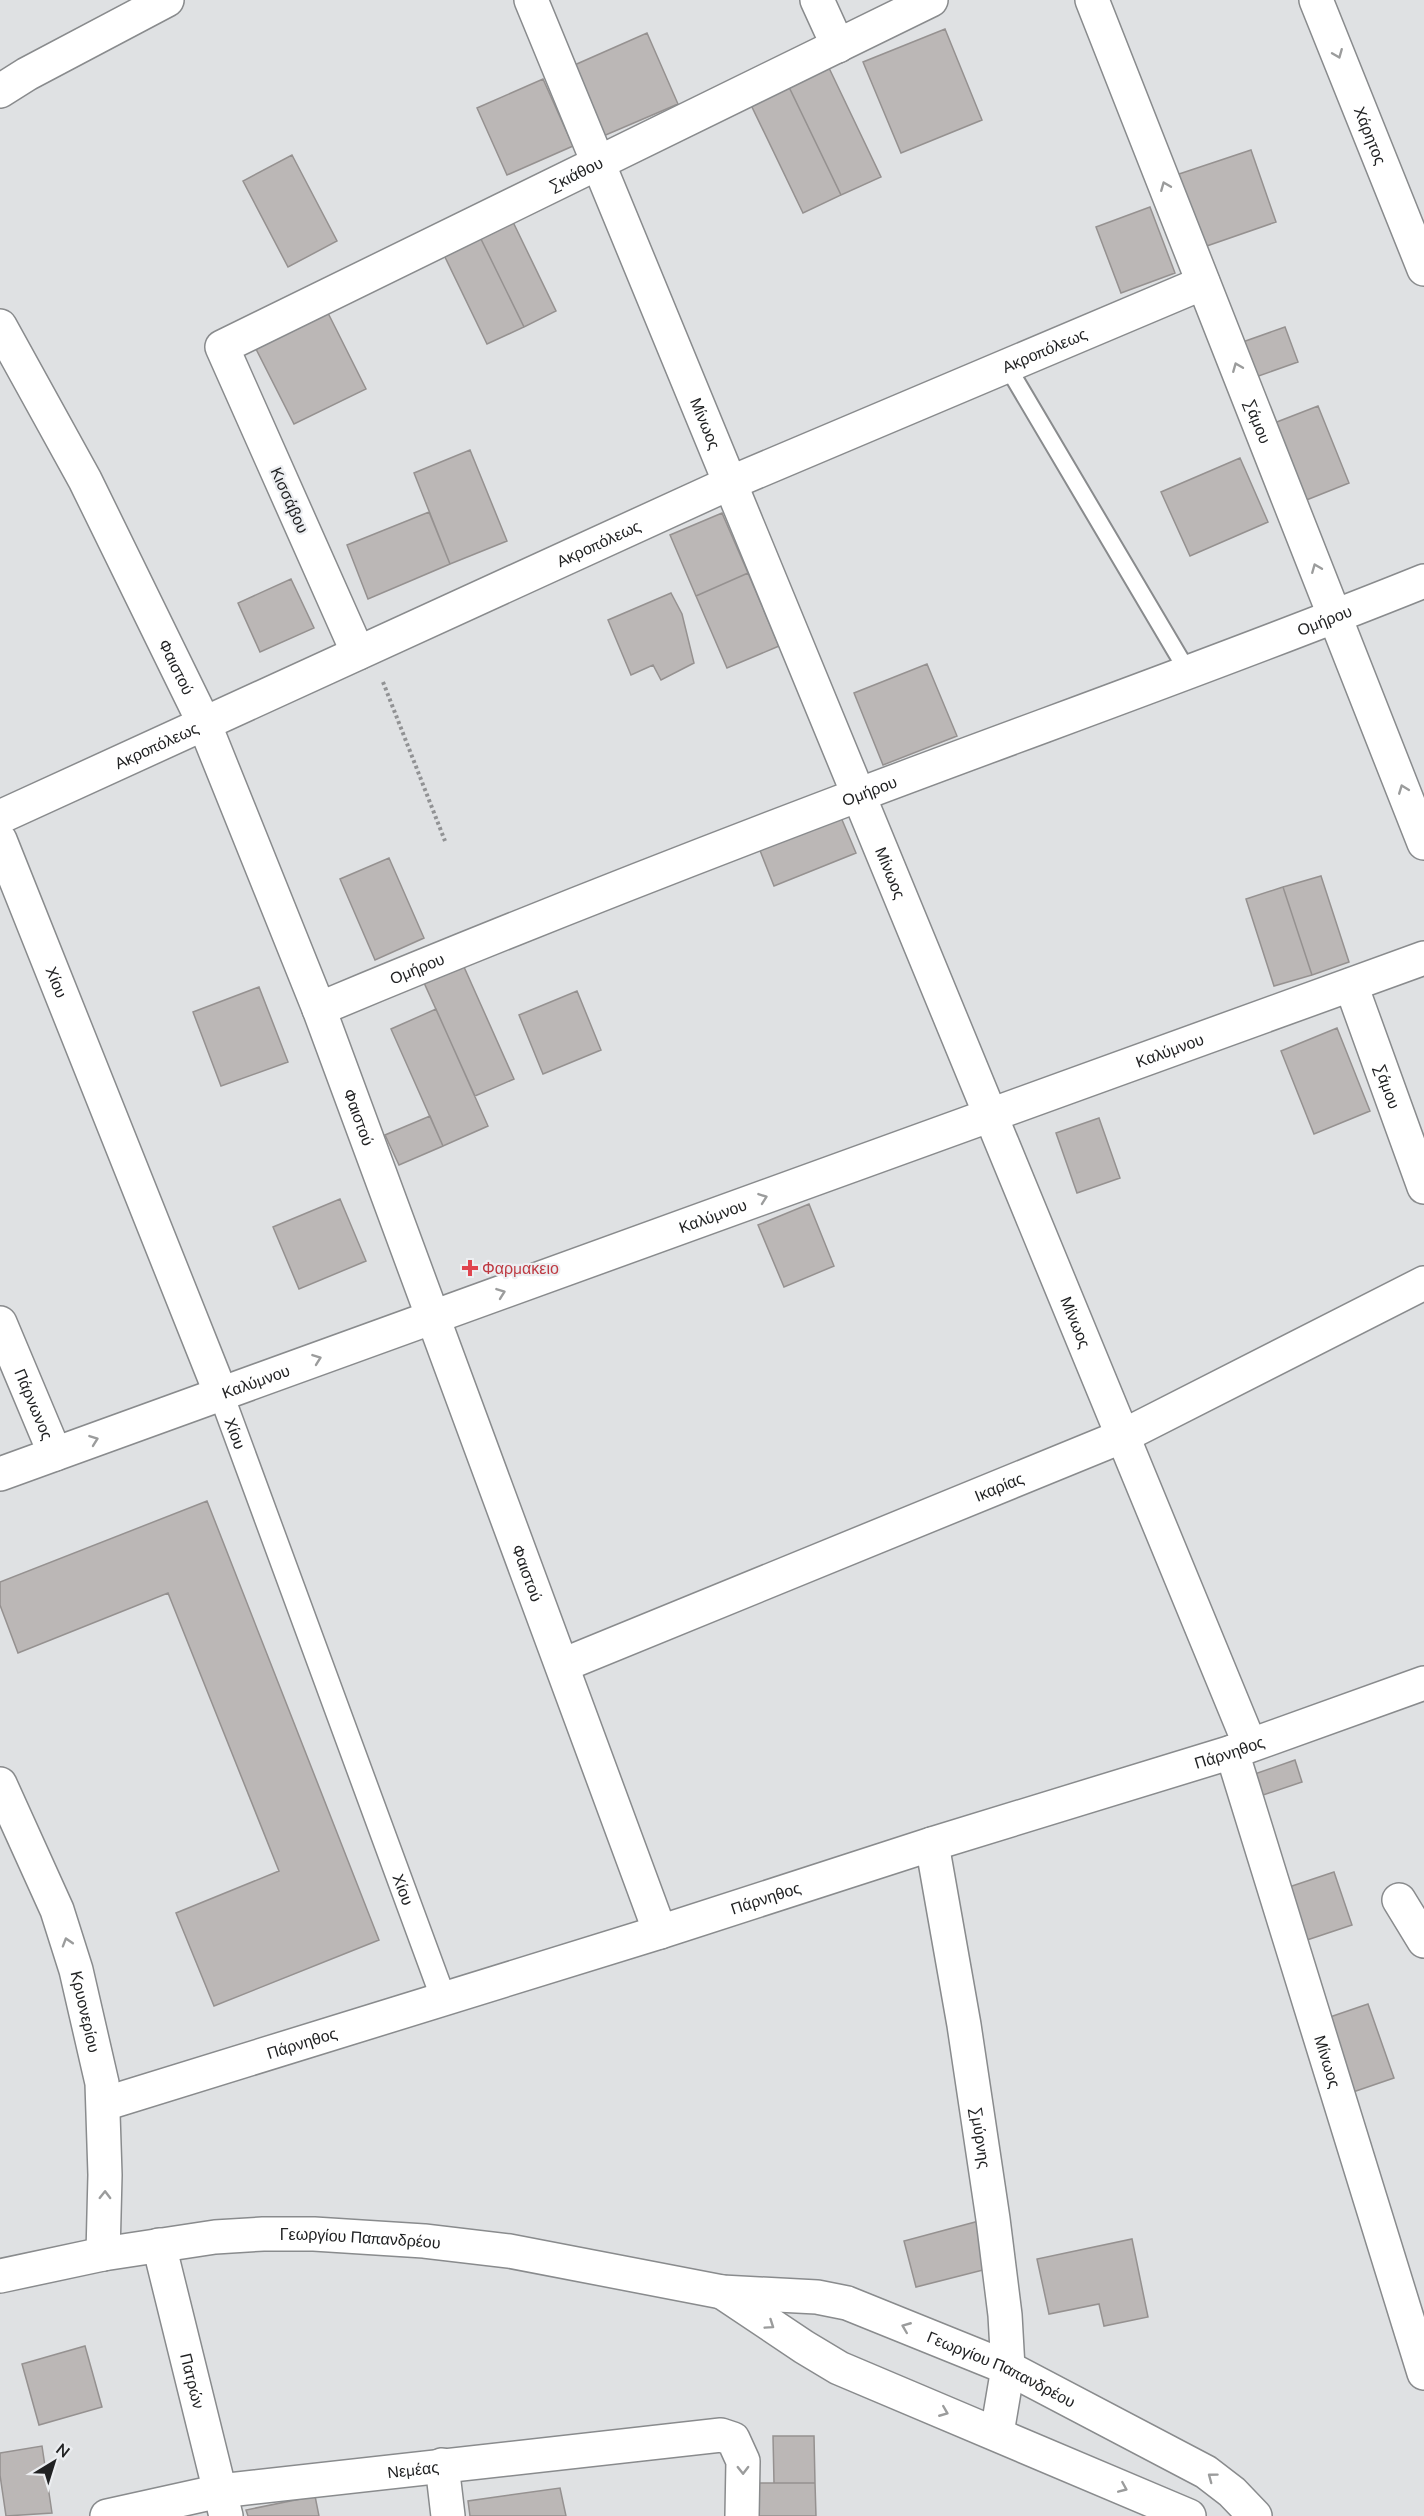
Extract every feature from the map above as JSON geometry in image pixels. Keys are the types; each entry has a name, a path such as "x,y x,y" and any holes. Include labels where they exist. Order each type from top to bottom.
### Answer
{"street":[{"path":"0,91 27,74 167,0"},
{"name":"Μίνωος","path":"531,0 1123,1436 1241,1748 1424,2373"},
{"path":"817,0 838,46"},
{"name":"Σκιάθου","path":"222,347 931,0"},
{"name":"Σάμου","path":"1092,0 1424,843"},
{"name":"Χάρητος","path":"1316,0 1424,269"},
{"name":"Ακροπόλεως","path":"0,817 730,483 1203,283"},
{"name":"Φαιστού","path":"0,326 85,480 204,723 319,1010 660,1932"},
{"name":"Κισσάβου","path":"222,347 364,651"},
{"name":"Ομήρου","path":"319,1010 484,940 859,795 1335,617 1424,581"},
{"name":"Χίου","path":"0,840 221,1394 444,2000"},
{"name":"Καλύμνου","path":"0,1474 1424,958"},
{"name":"Σάμου","path":"1351,985 1424,1187"},
{"name":"Ικαρίας","path":"563,1665 1123,1436 1424,1284"},
{"name":"Πάρνωνος","path":"0,1323 56,1454"},
{"name":"Πάρνηθος","path":"104,2104 444,2000 1241,1748 1424,1683"},
{"name":"Κρυονερίου","path":"0,1785 57,1910 76,1970 102,2083 104,2104 103,2254"},
{"name":"Σμύρνης","path":"932,1844 964,2025 1005,2315 1008,2368 997,2433"},
{"path":"1399,1900 1424,1941"},
{"name":"Γεωργίου Παπανδρέου","path":"0,2276 103,2254 159,2245 263,2234 314,2234 424,2241 510,2252 722,2292 817,2297 847,2303 1008,2368 1206,2472 1232,2492 1255,2516"},
{"name":"Πατρών","path":"159,2245 223,2504"},
{"name":"Γεωργίου Παπανδρέου","path":"722,2292 839,2368 1189,2516"},
{"name":"Νεμέας","path":"107,2516 223,2504 442,2464 721,2435 733,2439 743,2461 742,2516"},
{"path":"442,2464 448,2516"}],"lane":[{"path":"1007,366 1188,672"}],"path":[{"path":"364,651 445,841"}],"building":[{"path":"945,29 982,120 901,153 863,62"},
{"path":"647,33 678,104 601,137 570,67"},
{"path":"829,68 881,177 841,195 789,87"},
{"path":"543,79 573,146 507,175 477,108"},
{"path":"789,87 841,195 803,213 751,105"},
{"path":"1251,150 1276,222 1201,248 1176,175"},
{"path":"292,155 337,241 288,267 243,181"},
{"path":"1150,207 1175,273 1121,293 1096,227"},
{"path":"513,222 556,311 524,327 480,237"},
{"path":"480,237 524,327 487,344 444,255"},
{"path":"326,309 366,389 294,424 254,345"},
{"path":"1285,327 1298,362 1250,379 1237,344"},
{"path":"1318,406 1349,483 1299,503 1269,425"},
{"path":"470,450 507,541 450,564 414,473"},
{"path":"1240,458 1268,522 1190,556 1161,492"},
{"path":"429,512 450,564 368,599 347,545"},
{"path":"722,513 748,573 696,596 670,535"},
{"path":"748,573 779,646 727,668 696,596"},
{"path":"291,579 314,628 260,652 238,603"},
{"path":"671,593 682,614 694,663 661,680 653,665 631,675 608,620"},
{"path":"927,664 957,736 883,765 854,693"},
{"path":"840,815 856,853 774,886 759,848"},
{"path":"389,858 424,938 375,960 340,879"},
{"path":"1321,876 1349,962 1312,975 1283,887"},
{"path":"1283,887 1312,975 1274,986 1246,899"},
{"path":"460,958 514,1079 475,1096 421,976"},
{"path":"259,987 288,1062 221,1086 193,1012"},
{"path":"577,991 601,1050 543,1074 519,1015"},
{"path":"436,1009 488,1126 443,1146 391,1029"},
{"path":"1337,1028 1370,1111 1314,1134 1281,1051"},
{"path":"430,1116 443,1146 399,1165 385,1135"},
{"path":"1099,1118 1120,1178 1077,1193 1056,1133"},
{"path":"340,1199 366,1261 299,1289 273,1227"},
{"path":"809,1204 834,1266 784,1287 758,1225"},
{"path":"207,1501 379,1940 214,2006 176,1913 279,1871 168,1593 18,1653 0,1605 0,1582"},
{"path":"1295,1760 1302,1782 1254,1798 1246,1777"},
{"path":"1334,1872 1352,1925 1301,1942 1283,1889"},
{"path":"1368,2004 1394,2078 1353,2092 1327,2018"},
{"path":"979,2221 991,2268 916,2287 904,2241"},
{"path":"1132,2239 1148,2317 1104,2326 1099,2304 1049,2314 1037,2259"},
{"path":"85,2346 102,2407 39,2425 22,2364"},
{"path":"773,2436 814,2436 815,2483 774,2483"},
{"path":"42,2446 52,2513 6,2516 0,2475 0,2453"},
{"path":"755,2483 815,2483 816,2516 756,2516"},
{"path":"560,2488 566,2516 470,2516 468,2501"},
{"path":"315,2496 319,2516 248,2516 246,2510"}],"place":[{"name":"Φαρμακειο","path":"470,1268"}]}
